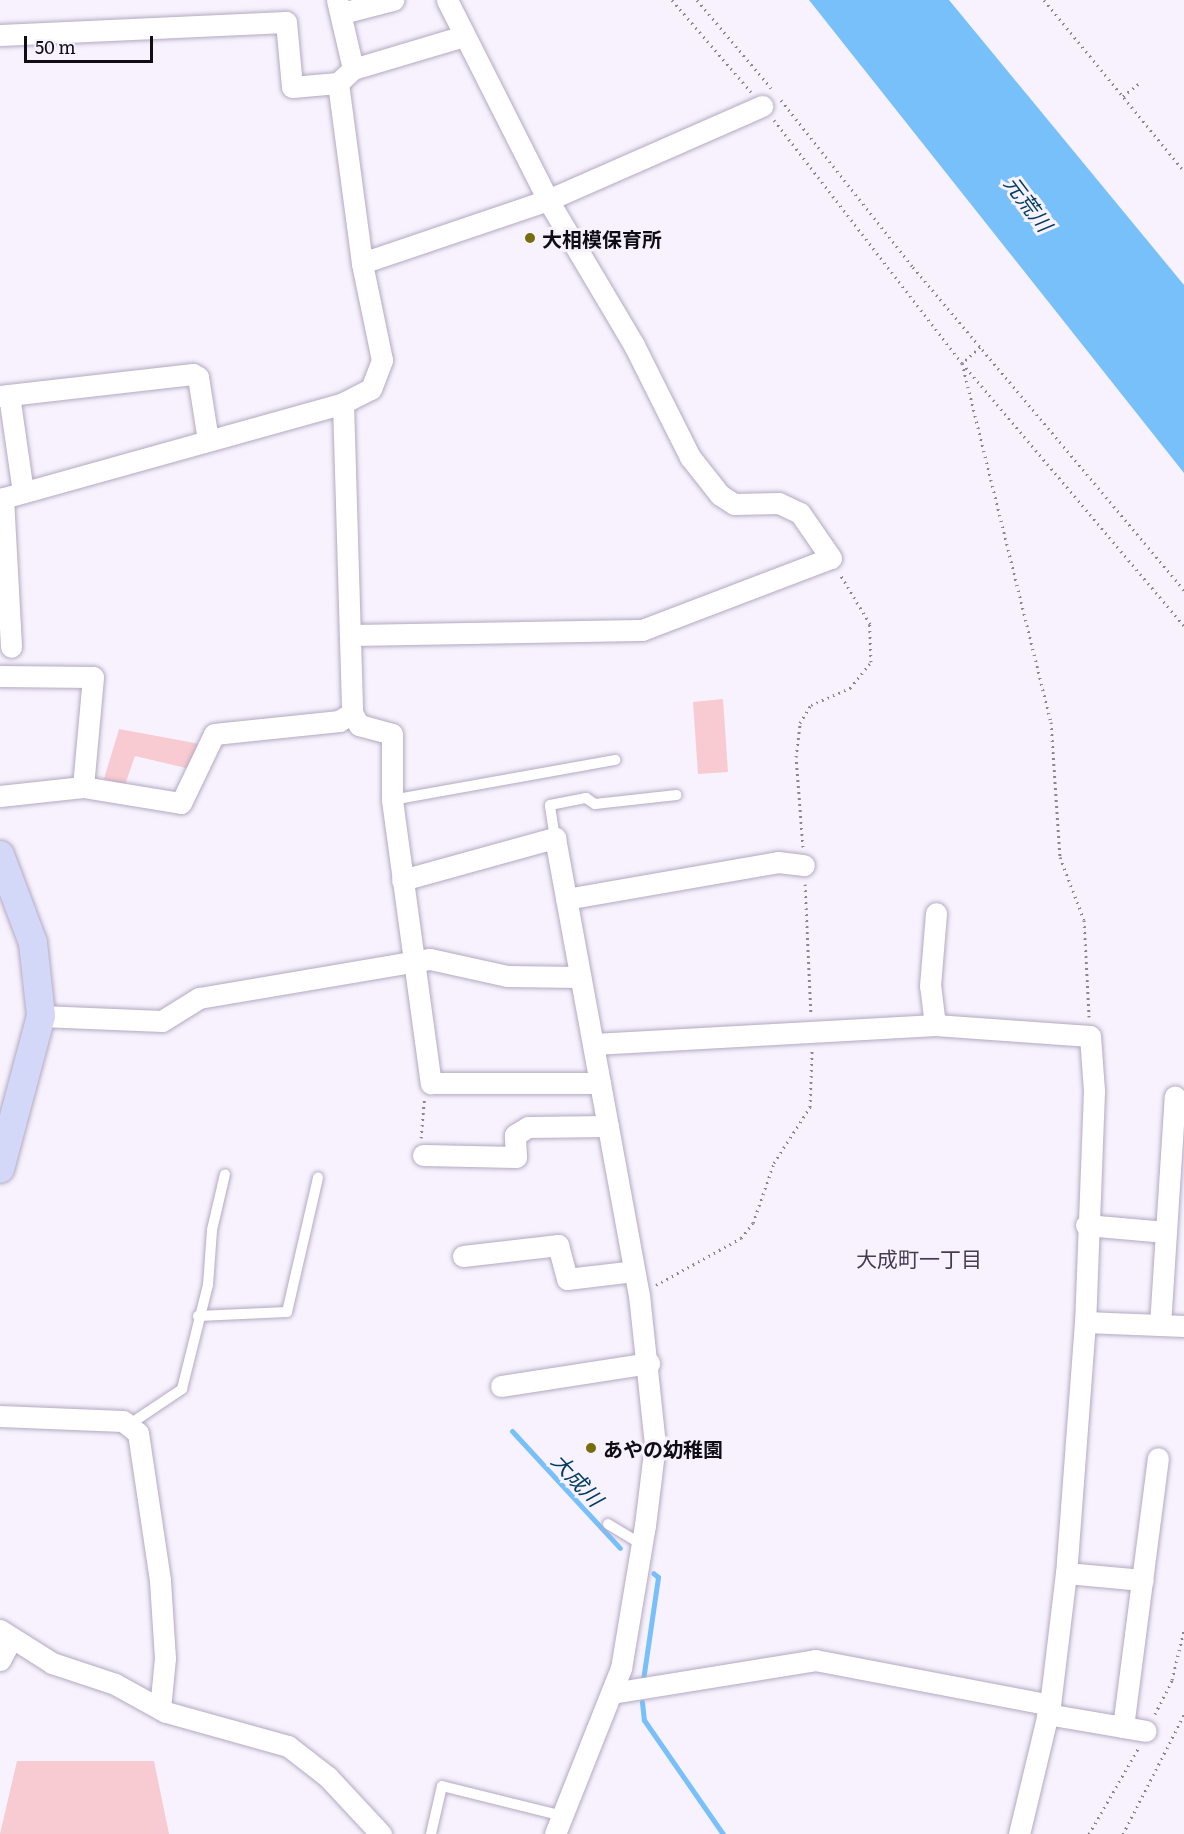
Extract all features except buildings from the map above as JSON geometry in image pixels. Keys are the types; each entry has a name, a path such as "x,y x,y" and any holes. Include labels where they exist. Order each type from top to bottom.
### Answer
{"street":[{"path":"9,496 344,403 371,389 382,360 362,263 340,7 393,0"},
{"path":"350,635 642,630 831,558 800,513 779,503 734,504 720,495 690,456 634,345 548,200 447,0"},
{"path":"0,35 286,22 292,87 346,76 464,36"},
{"path":"362,263 548,200 762,106"},
{"path":"11,647 4,578 9,496 5,395 194,374 198,377 208,440"},
{"path":"344,403 352,713 359,725 392,734 392,800 431,1083 600,1083"},
{"path":"0,676 93,677 83,787"},
{"path":"0,796 83,787 181,803 214,734 339,721 352,713"},
{"path":"402,880 555,838 639,1295 649,1363 655,1444 641,1544 621,1668 559,1825"},
{"path":"0,855 33,943 41,1016 0,1169"},
{"path":"566,899 778,862 804,865"},
{"path":"935,1025 930,986 936,913"},
{"path":"41,1016 162,1021 199,998 430,959 507,976 580,977"},
{"path":"594,1044 812,1029 935,1025 1090,1036 1094,1092 1086,1225 1085,1322 1066,1573 1048,1710 1019,1834"},
{"path":"1160,1325 1175,1096"},
{"path":"423,1155 516,1157 515,1135 528,1127 608,1126"},
{"path":"1086,1225 1166,1232"},
{"path":"463,1256 558,1245 567,1279 634,1272"},
{"path":"1085,1322 1184,1326"},
{"path":"501,1386 649,1363"},
{"path":"0,1416 130,1424 138,1433 159,1571 165,1658 160,1709"},
{"path":"1123,1727 1158,1458"},
{"path":"1066,1573 1143,1580"},
{"path":"0,1660 6,1635 52,1663 115,1684 160,1709 298,1752 381,1834"},
{"path":"612,1693 814,1660 1146,1731"}],"lane":[{"path":"392,800 615,760"},
{"path":"555,838 550,805 586,798 595,804 677,795"},
{"path":"130,1424 182,1389 198,1316 208,1285 213,1230 225,1174"},
{"path":"198,1316 287,1312 318,1178"},
{"path":"608,1524 641,1544"},
{"path":"431,1834 442,1786 559,1825"}],"path":[{"path":"672,0 762,106 962,363 1184,626"},
{"path":"697,0 980,347 1184,590"},
{"path":"1044,0 1184,171"},
{"path":"1123,96 1141,82"},
{"path":"962,363 980,347"},
{"path":"962,363 1051,722 1060,857 1084,921 1090,1036"},
{"path":"639,1295 741,1238 753,1223 774,1162 810,1107 812,1029 796,757 800,723 811,705 850,688 871,662 870,624 831,558"},
{"path":"423,1155 424,1091 431,1083"},
{"path":"1123,1834 1184,1715"}],"shaded area":[{"path":"723,699 728,772 698,774 693,702"},
{"path":"119,729 200,744 190,769 135,756 125,785 104,779"},
{"path":"17,1761 154,1761 169,1834 0,1834"}],"water":[{"name":"元荒川","path":"809,0 949,0 1184,285 1184,473"}],"waterway":[{"name":"大成川","path":"512,1431 620,1548"},
{"name":"大成川","path":"643,1680 658,1577 653,1573"},
{"name":"大成川","path":"642,1702 644,1720 723,1834"}],"place":[{"name":"大相模保育所","path":"530,238"},
{"name":"あやの幼稚園","path":"591,1448"}],"district":[{"name":"大成町一丁目","path":"919,1258"}]}
